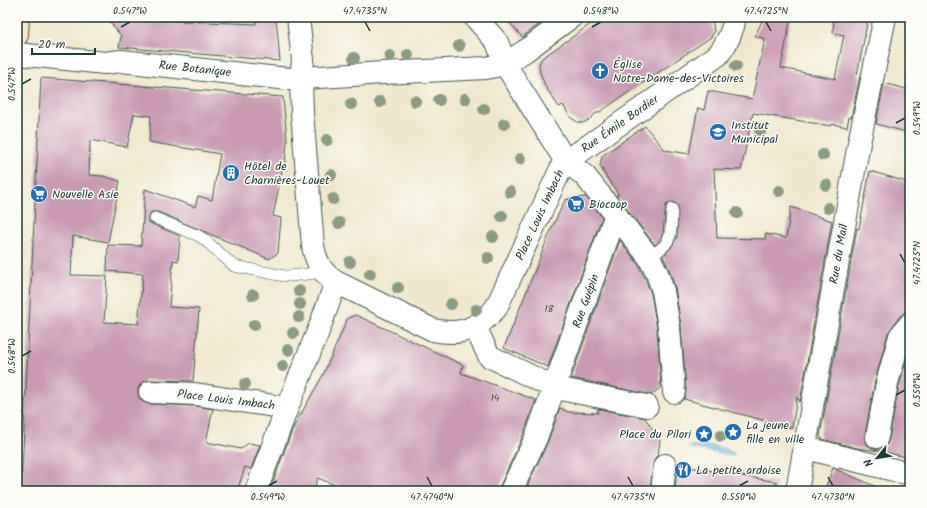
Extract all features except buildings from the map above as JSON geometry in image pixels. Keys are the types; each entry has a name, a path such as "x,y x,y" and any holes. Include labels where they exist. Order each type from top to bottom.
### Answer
{"main road":[{"path":"17,35 18,17"}],"street":[{"path":"298,17 303,49 303,69 301,79 302,112 314,246 318,264 330,277"},
{"name":"Place Louis Imbach","path":"150,392 195,394 287,408 319,329 330,277 433,330 455,333 466,331 475,327 488,317 496,308 565,160 505,64 497,42 475,17"},
{"path":"301,79 486,68 505,64 526,51 571,17"},
{"name":"Rue Émile Bordier","path":"565,160 581,151 718,55 724,48 729,38 735,17"},
{"name":"Rue du Mail","path":"797,491 859,143 885,17"},
{"name":"Rue Botanique","path":"17,54 105,63 121,61 288,79 301,79"},
{"path":"565,160 585,176 616,214 649,257 657,273 664,298 669,327 674,392"},
{"name":"Rue Guépin","path":"511,491 536,438 555,388 616,214"},
{"path":"874,450 887,383 900,336 910,324"},
{"path":"475,327 489,356 555,388 647,406"},
{"path":"256,491 287,408"},
{"path":"810,449 874,450 910,474"},
{"path":"662,491 666,465"}],"lane":[{"path":"649,257 667,242 671,228 672,209"},
{"path":"155,218 199,236 234,266 284,276 330,277"}],"green space":[{"path":"135,17 256,17 256,24 135,19"}],"water":[{"path":"708,445 726,449 734,453 734,456 690,448 691,446"}],"place":[{"name":"Église Notre-Dame-des-Victoires","path":"600,71"},
{"name":"Institut Municipal","path":"718,132"},
{"name":"Hôtel de Charnières-Louet","path":"231,173"},
{"name":"Nouvelle Asie","path":"39,194"},
{"name":"Biocoop","path":"576,204"},
{"name":"La jeune fille en ville","path":"733,432"},
{"name":"Place du Pilori","path":"704,434"},
{"name":"La petite ardoise","path":"683,470"}]}
